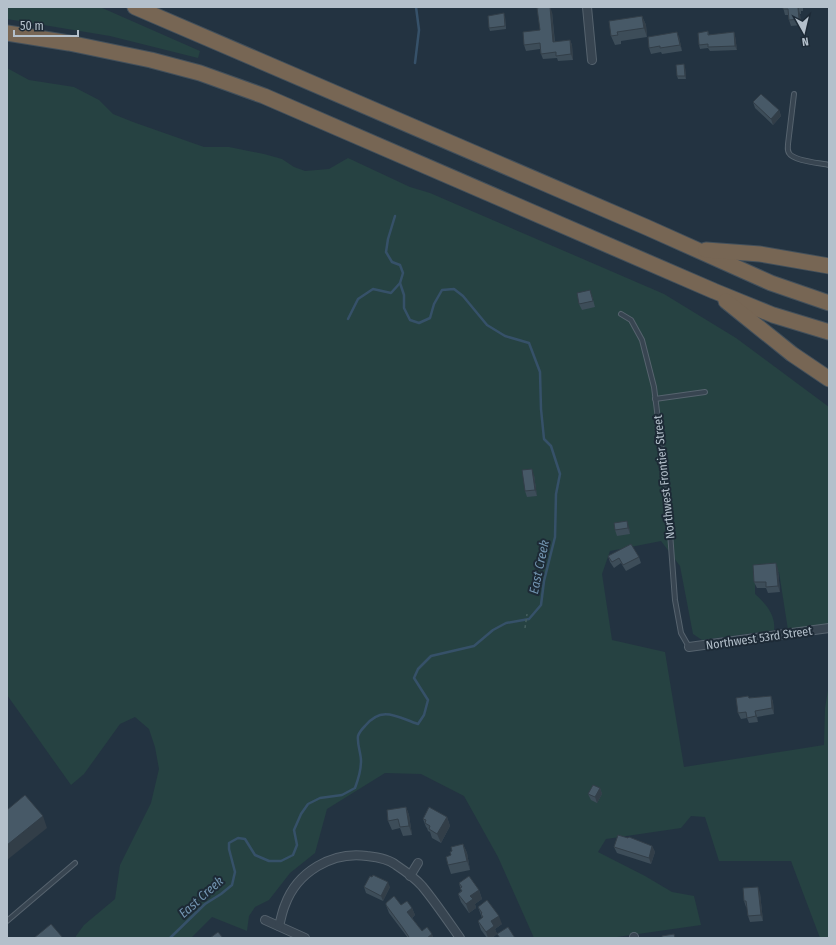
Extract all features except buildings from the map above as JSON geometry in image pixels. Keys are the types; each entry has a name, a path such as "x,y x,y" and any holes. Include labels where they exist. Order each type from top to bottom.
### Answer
{"highway":[{"path":"135,7 771,283 829,303"},
{"path":"7,33 69,43 136,57 200,73 271,99 714,292 773,315 829,332"},
{"path":"695,250 760,254 829,266"},
{"path":"714,292 792,354 829,379"}],"street":[{"path":"587,7 592,60"},
{"name":"Northwest 53rd Street","path":"689,647 829,628"},
{"path":"279,926 285,904 294,887 306,874 323,862 339,857 357,854 376,857 395,864 410,876 421,885 460,938"},
{"path":"410,876 418,863"},
{"path":"265,920 305,938"}],"lane":[{"path":"794,94 788,152 790,155 803,160 829,165"},
{"name":"Northwest Frontier Street","path":"621,314 631,320 642,340 654,387 667,492 676,600 681,633 689,647"},
{"path":"655,399 705,392"},
{"path":"7,921 75,863"}],"path":[{"path":"525,628 527,614"}],"green space":[{"path":"7,7 100,7 200,51 198,58 110,36 7,19"},
{"path":"7,68 29,80 74,87 99,100 113,114 204,147 229,147 264,154 282,159 294,167 305,171 329,169 348,158 410,187 430,193 664,294 736,338 829,407 829,624 788,630 779,572 755,574 755,594 766,605 772,614 774,630 702,640 693,634 680,566 661,541 610,551 602,574 612,640 665,652 684,767 824,745 825,708 829,684 829,938 820,938 791,861 719,861 705,817 691,816 681,828 606,839 598,852 645,876 672,892 694,896 701,925 610,938 534,938 498,857 464,796 421,774 385,773 327,809 315,853 290,873 269,900 255,907 249,916 247,931 212,917 191,938 76,938 84,925 115,899 120,865 151,803 159,769 155,747 149,729 135,717 120,724 84,774 71,785 7,695"}],"waterway":[{"name":"East Creek","path":"415,63 419,30 416,7"},
{"name":"East Creek","path":"170,938 205,904 232,885 235,872 229,849 229,843 238,838 245,839 255,855 269,861 281,861 293,855 297,845 294,830 301,814 308,804 320,798 342,795 355,788 361,765 358,736 371,720 384,714 390,714 418,724 424,715 428,700 414,678 418,669 431,656 474,646 493,630 506,623 529,619 541,605 544,581 555,537 556,494 560,474 551,446 544,439 541,409 540,372 529,343 505,336 487,325 463,296 454,289 442,290 434,304 430,318 419,323 410,320 404,308 404,295 400,283 403,273 400,265 392,262 386,252 388,239 395,216"},
{"path":"348,319 358,299 373,289 391,293 400,283"}]}
